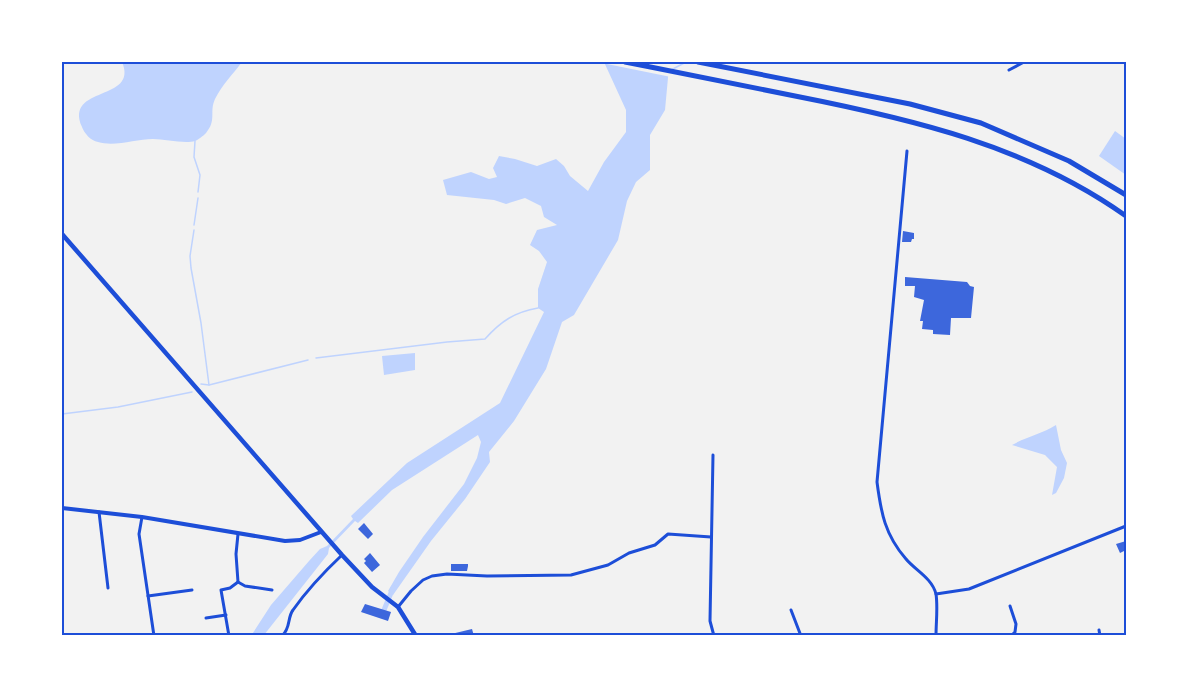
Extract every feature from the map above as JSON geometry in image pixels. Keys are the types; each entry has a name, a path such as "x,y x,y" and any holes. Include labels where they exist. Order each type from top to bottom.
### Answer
{"highway":[{"path":"625,62 906,120 974,139 1041,167 1097,197 1126,216"},
{"path":"698,62 910,104 981,123 1069,161 1126,195"}],"main road":[{"path":"62,234 340,554 367,582 398,607 416,636"}],"street":[{"path":"1009,70 1024,62"},
{"path":"907,151 877,482 884,523 892,540 907,561 933,586 936,594 936,636"},
{"path":"713,455 710,621 714,636"},
{"path":"62,508 142,517 291,542 321,532"},
{"path":"99,512 108,588"},
{"path":"142,517 139,534 153,636"},
{"path":"936,594 969,589 1126,526"},
{"path":"238,534 236,554 238,582"},
{"path":"398,607 423,580 432,576 447,574 571,575 608,566 629,554 655,545 668,534 711,537"},
{"path":"290,636 289,617 294,608 340,554"},
{"path":"238,582 245,586 272,590"},
{"path":"229,636 221,590 230,588 238,582"},
{"path":"148,596 192,590"},
{"path":"1010,606 1016,624 1015,632 1011,636"},
{"path":"791,610 801,636"},
{"path":"206,618 226,615"},
{"path":"282,636 288,628"},
{"path":"1099,630 1100,636"}],"water":[{"path":"122,62 242,62 215,99 209,128 196,140 185,142 153,139 111,144 95,141 84,132 79,114 83,105 120,83 124,75"},
{"path":"604,62 669,67 665,110 650,135 650,170 636,182 627,201 618,240 574,315 562,322 546,369 514,421 489,452 490,462 393,595 388,591 399,572 464,484 477,458 481,442 478,435 392,490 358,523 355,521 329,548 328,554 264,635 251,636 271,605 309,561 353,519 351,516 407,463 500,403 544,312 538,308 538,289 547,262 539,251 530,245 537,230 557,225 544,217 541,206 525,198 506,204 494,200 447,195 443,180 471,172 489,179 497,177 493,168 499,156 537,166 556,159 570,176 588,191 604,162 626,132 626,110"},
{"path":"1115,131 1126,139 1126,175 1099,156"},
{"path":"415,353 415,370 384,375 382,356"},
{"path":"1056,425 1061,450 1067,463 1064,478 1056,493 1052,495 1057,467 1045,455 1012,445"}],"pier":[{"path":"668,62 672,66 671,77 602,63"}],"building":[{"path":"903,231 914,233 914,239 911,242 902,242"},
{"path":"905,277 967,282 974,287 971,318 951,318 950,335 933,334 933,330 922,329 923,321 920,321 924,300 914,297 915,286 905,286"},
{"path":"364,523 373,534 368,539 358,529"},
{"path":"1126,541 1126,557 1124,551 1120,553 1116,544"},
{"path":"370,553 380,565 372,572 364,563 366,561 364,559"},
{"path":"451,564 468,564 467,571 451,571"},
{"path":"365,604 391,612 388,621 361,612"},
{"path":"472,629 474,636 447,636 447,635"}],"waterway":[{"path":"671,70 686,62"},
{"path":"195,141 194,157 200,175 198,192"},
{"path":"194,225 198,198"},
{"path":"194,230 190,256 191,268 209,385"},
{"path":"316,358 485,339 509,318 538,308"},
{"path":"201,384 209,385 308,360"},
{"path":"62,414 118,407 192,392"},
{"path":"384,610 393,588"}]}
